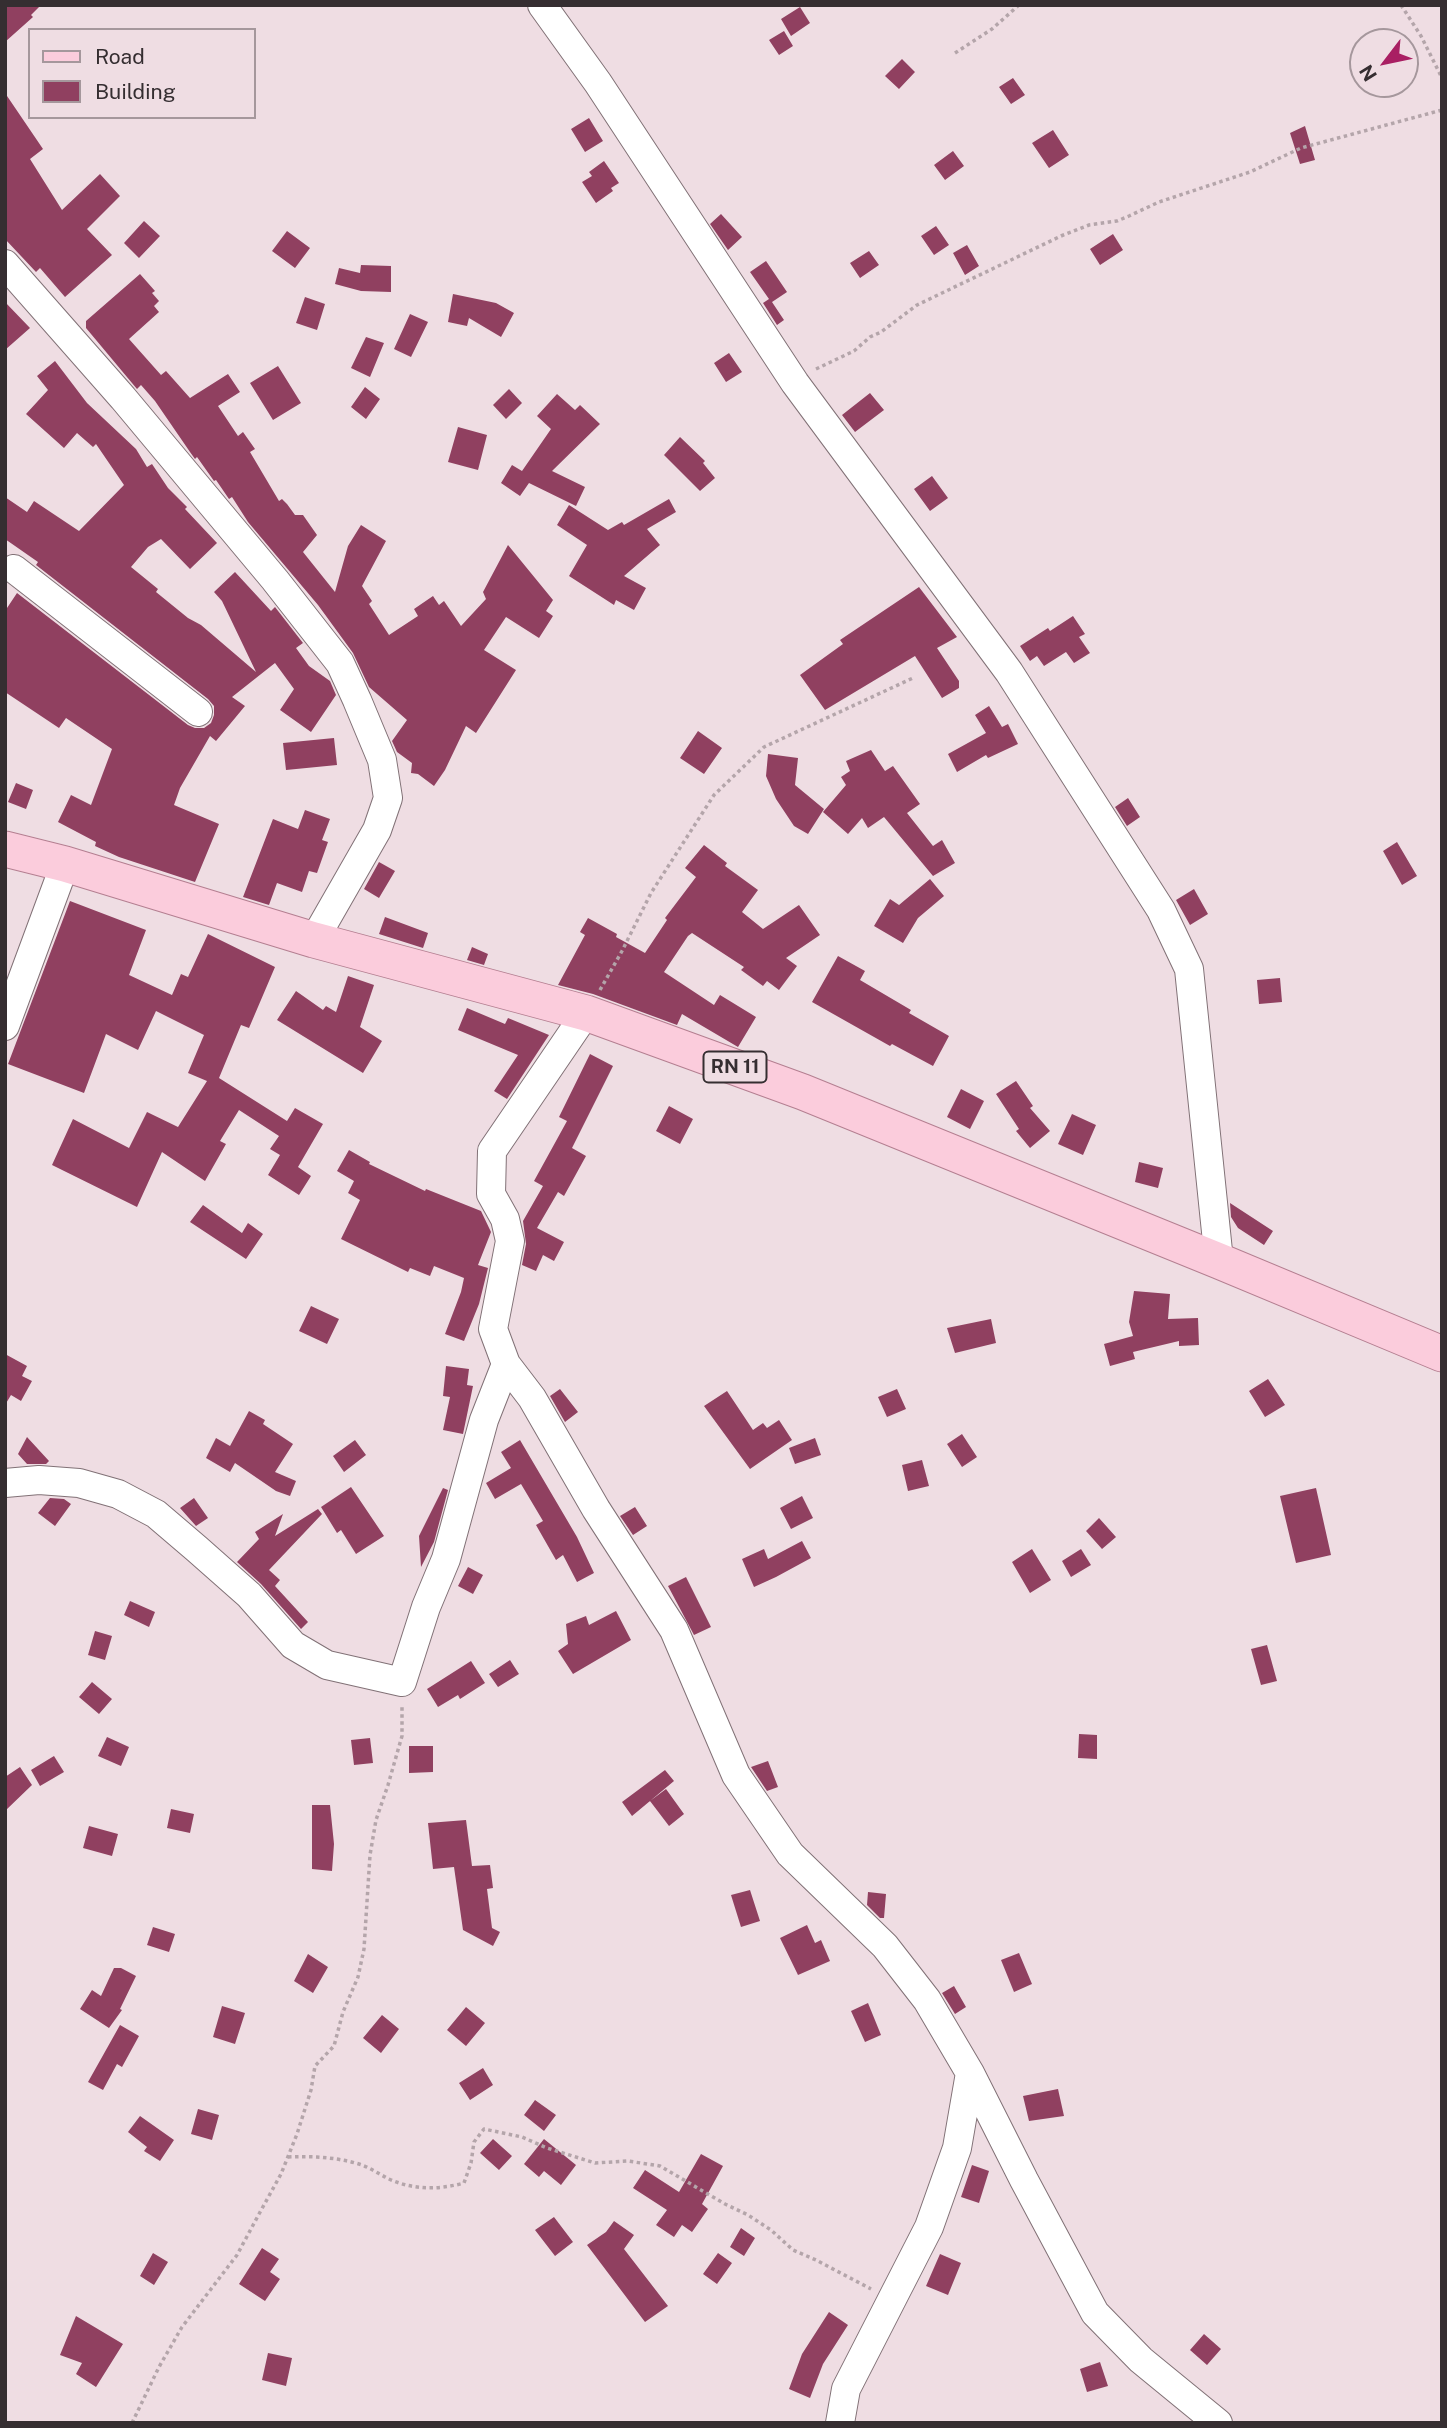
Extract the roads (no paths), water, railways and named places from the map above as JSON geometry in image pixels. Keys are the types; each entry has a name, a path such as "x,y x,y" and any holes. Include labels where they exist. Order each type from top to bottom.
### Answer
{"main road":[{"name":"RN 11","path":"5,849 65,864 314,940 586,1013 803,1092 1442,1354"}],"street":[{"path":"542,5 598,83 795,383 1009,672 1161,910 1189,970 1219,1261"},
{"path":"5,264 123,398 275,580 340,663 357,700 382,760 388,799 377,830 314,940"},
{"path":"8,572 198,712"},
{"path":"5,1026 65,864"},
{"path":"586,1013 492,1151 491,1194 505,1219 510,1241 493,1329 506,1364 532,1398 596,1509 674,1630 736,1775 790,1854 885,1946 926,2000 970,2073 1095,2313 1140,2360 1218,2423"},
{"path":"5,1483 39,1480 79,1483 118,1494 156,1514 197,1549 249,1595 293,1645 327,1665 402,1682 426,1607 446,1559 484,1420 506,1364"},
{"path":"840,2423 846,2389 929,2227 957,2148 970,2073"}]}
